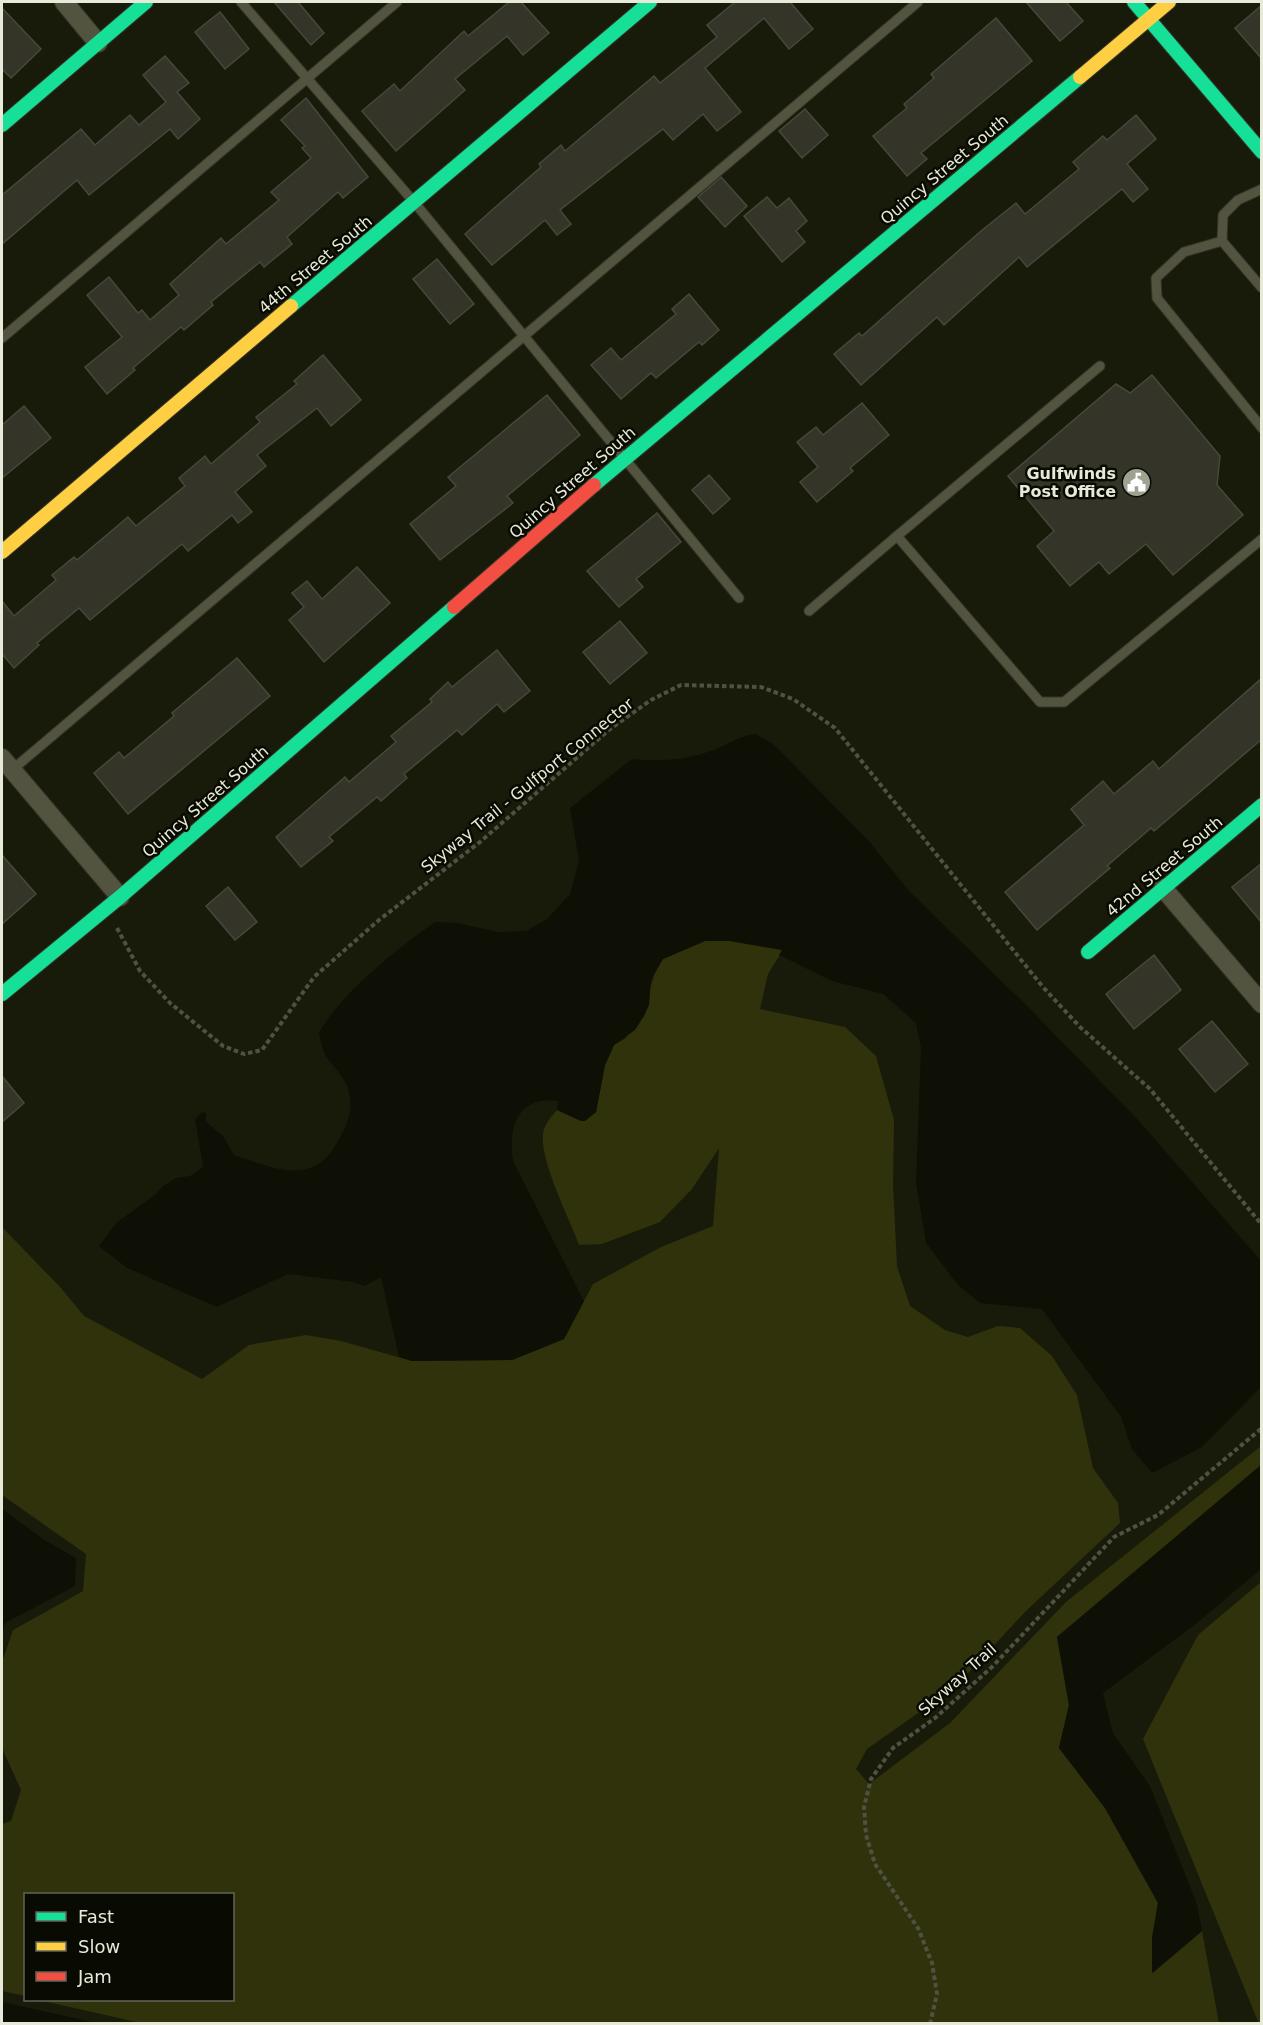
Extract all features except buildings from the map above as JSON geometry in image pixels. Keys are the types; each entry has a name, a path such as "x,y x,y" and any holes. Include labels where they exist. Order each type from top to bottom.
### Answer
{"street":[{"path":"64,2 98,43"},
{"path":"2,125 146,2"},
{"name":"44th Street South","path":"2,552 650,2"},
{"path":"1134,2 1262,152"},
{"name":"Quincy Street South","path":"2,994 120,897 625,458 1169,2"},
{"path":"7,764 120,897"},
{"name":"42nd Street South","path":"1088,952 1262,805"},
{"path":"1164,888 1262,1005"}],"lane":[{"path":"241,2 414,202 739,598"},
{"path":"2,338 397,2"},
{"path":"7,764 524,336 918,2"},
{"path":"1262,189 1238,200 1223,215 1222,242 1262,288"},
{"path":"1222,242 1184,252 1156,278 1157,298 1262,428"},
{"path":"809,611 1100,366"},
{"path":"897,536 1040,702 1064,702 1262,539"}],"path":[{"name":"Skyway Trail - Gulfport Connector","path":"120,897 117,929 140,971 163,995 223,1046 244,1054 262,1050 314,977 379,920 480,842 610,729 651,700 681,685 761,687 793,699 835,728 1042,986 1080,1027 1150,1089 1262,1225"},
{"name":"Skyway Trail","path":"930,2024 937,1994 932,1963 918,1928 875,1864 866,1835 864,1807 871,1779 893,1748 935,1718 993,1666 1114,1537 1158,1515 1262,1428"}],"green space":[{"path":"705,941 730,941 783,950 768,974 760,1009 845,1027 876,1056 894,1120 893,1185 897,1266 910,1306 945,1330 968,1337 998,1326 1020,1328 1052,1356 1077,1395 1093,1468 1118,1503 1120,1523 1026,1611 955,1687 867,1749 856,1769 869,1784 950,1723 1066,1602 1261,1446 1261,1465 1057,1637 1069,1705 1059,1748 1105,1808 1158,1903 1152,1938 1153,1973 1202,1931 1219,2023 145,2024 43,2001 234,2001 234,1893 24,1893 24,1996 2,1991 2,1824 11,1821 21,1790 2,1748 2,1662 13,1630 83,1591 86,1554 2,1495 2,1227 61,1288 84,1316 202,1379 249,1345 306,1335 341,1341 412,1361 512,1360 564,1339 593,1284 661,1247 713,1226 719,1148 692,1189 660,1222 602,1244 579,1245 550,1174 543,1146 545,1127 557,1110 581,1121 596,1112 605,1065 614,1045 626,1038 650,989 657,966 663,959"},
{"path":"1261,1582 1262,2023 1259,2024 1143,1739 1198,1635"}],"shaded area":[{"path":"755,734 772,743 869,841 908,890 1026,1005 1139,1121 1261,1261 1261,1387 1202,1447 1152,1473 1132,1449 1121,1417 1042,1309 980,1303 958,1285 926,1243 916,1182 921,1048 916,1023 883,994 832,981 779,955 782,950 730,941 705,941 663,959 651,980 649,1005 644,1016 635,1030 614,1045 605,1065 596,1112 585,1121 581,1121 557,1110 558,1101 544,1101 533,1103 519,1116 512,1137 513,1161 584,1301 564,1339 512,1360 412,1361 399,1357 381,1277 364,1286 353,1282 288,1274 217,1307 127,1268 99,1246 116,1223 155,1195 162,1187 176,1178 190,1176 203,1167 195,1119 202,1112 206,1113 206,1122 223,1136 234,1155 278,1169 305,1170 317,1165 328,1156 341,1136 350,1110 347,1087 324,1053 319,1033 328,1018 355,988 388,958 435,922 457,923 499,932 526,931 547,919 570,894 579,861 570,808 632,759 685,758 706,753"},
{"path":"1261,1465 1261,1569 1197,1623 1103,1693 1113,1733 1150,1786 1197,1904 1202,1931 1152,1973 1152,1938 1158,1903 1105,1808 1059,1748 1069,1705 1057,1637"},
{"path":"2,1509 43,1539 76,1558 75,1586 5,1623 2,1632"},
{"path":"2,2002 97,2023 2,2023"}],"traffic: fast":[{"path":"2,125 146,2"},
{"path":"291,306 650,2"},
{"path":"1134,2 1262,152"},
{"path":"594,485 1080,77"},
{"path":"2,994 120,897 454,607"},
{"path":"1088,952 1262,805"}],"traffic: slow":[{"path":"1080,77 1169,2"},
{"path":"2,552 291,306"}],"traffic: jam":[{"path":"454,607 594,485"}],"place":[{"name":"Gulfwinds Post Office","path":"1137,482"}]}
